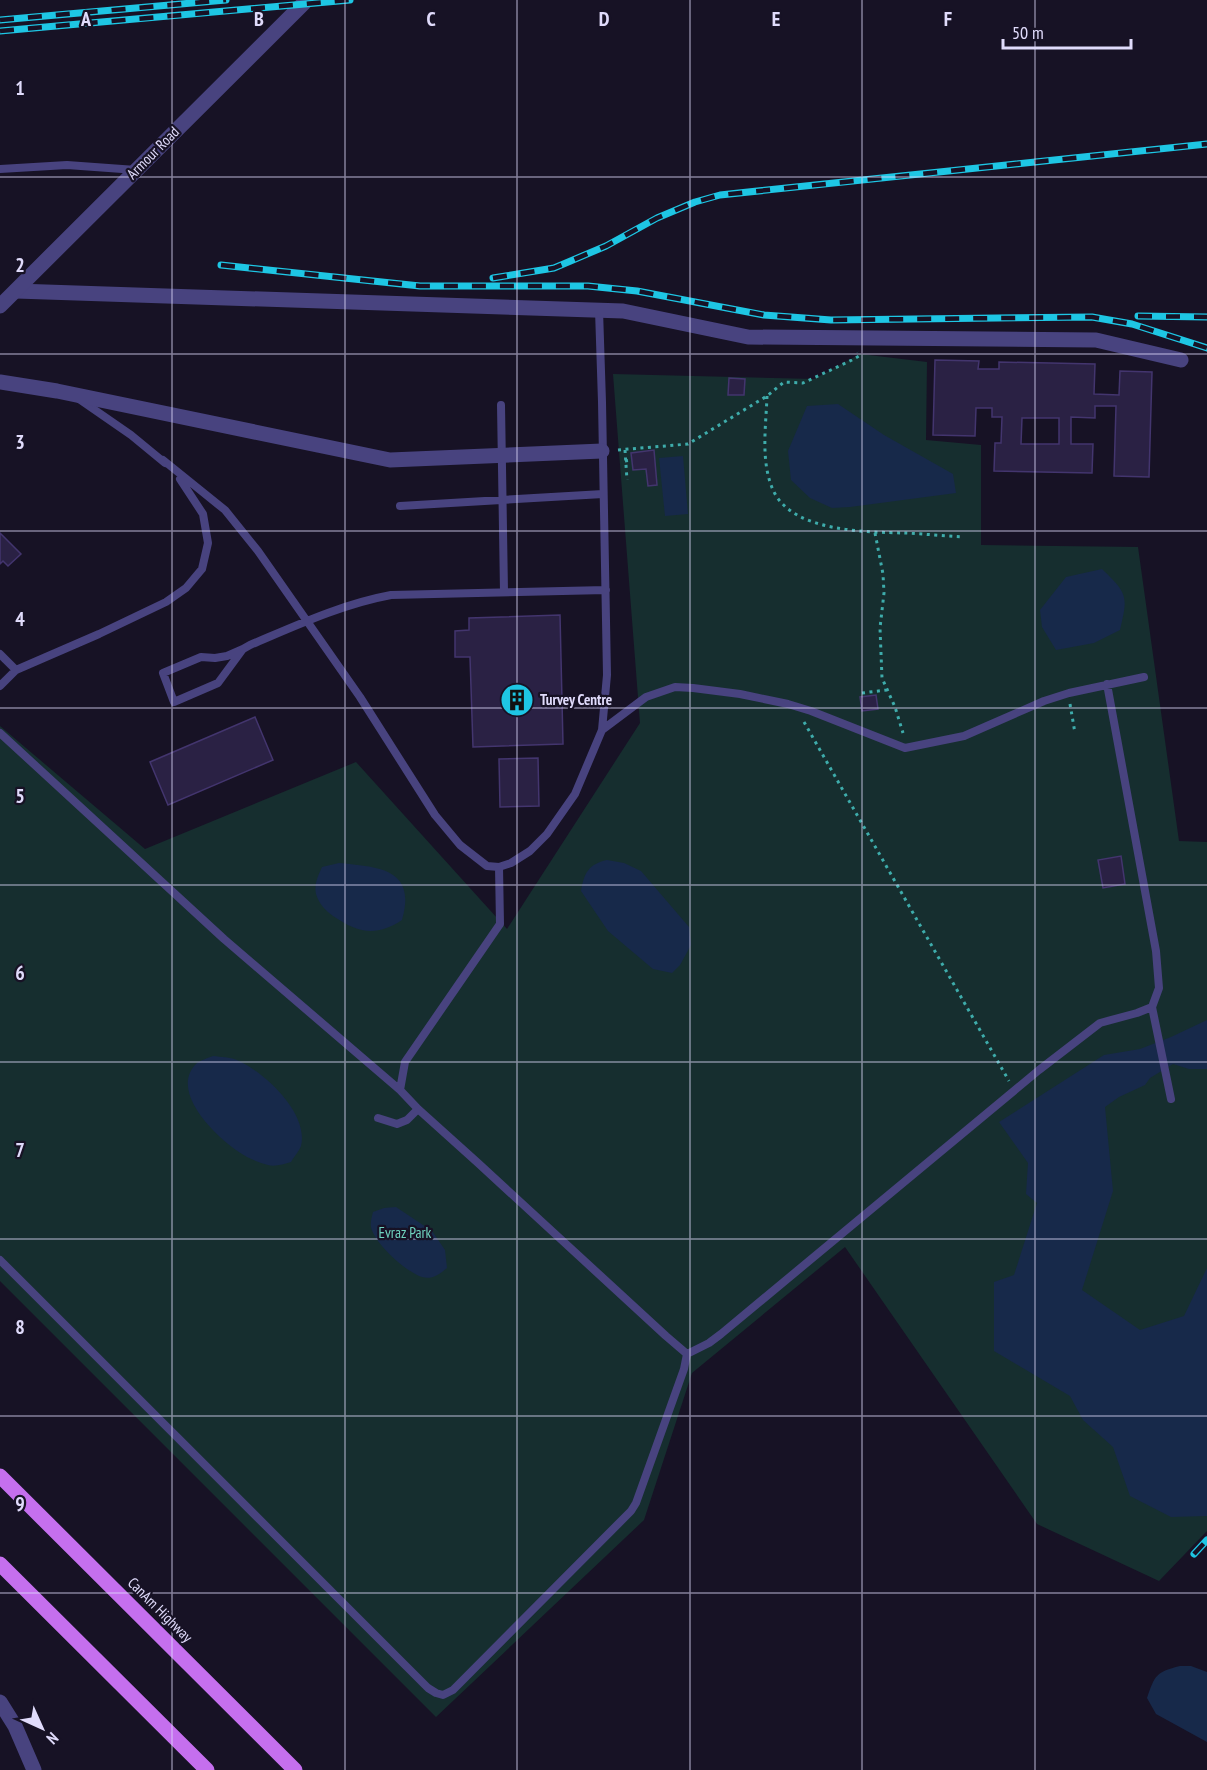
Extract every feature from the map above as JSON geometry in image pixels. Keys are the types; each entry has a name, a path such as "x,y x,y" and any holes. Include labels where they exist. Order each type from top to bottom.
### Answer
{"main road":[{"name":"CanAm Highway","path":"0,1476 295,1770"},
{"path":"0,1564 207,1770"}],"street":[{"name":"Armour Road","path":"0,306 307,0"},
{"path":"16,291 623,311 748,338 1096,340 1180,360"},
{"path":"0,382 57,391 390,460 602,451"},
{"path":"0,1702 15,1726 34,1770"}],"lane":[{"path":"0,169 67,165 136,170"},
{"path":"74,396 131,435 225,510 258,551 360,697 435,814 460,845 487,866 498,867 511,863 530,851 547,834 576,794 602,730 607,675 603,402 599,310"},
{"path":"501,405 504,592"},
{"path":"0,686 16,670 166,602 186,588 202,569 208,543 204,514 185,484 163,460"},
{"path":"400,506 603,494"},
{"path":"243,649 218,683 174,702 163,673 201,657 227,656 250,645 307,621 371,598 391,595 606,590"},
{"path":"0,654 16,670"},
{"path":"602,730 646,697 675,687 693,688 740,694 788,704 905,747 964,736 1044,701 1069,693 1144,677"},
{"path":"1107,684 1156,951 1159,988 1152,1007 1170,1095"},
{"path":"0,734 224,939 400,1090 687,1354"},
{"path":"400,1090 405,1062 500,924 498,867"},
{"path":"0,1260 428,1688 443,1695 453,1690 631,1511 636,1503 684,1369 687,1354 721,1334 1100,1023 1152,1007"},
{"path":"378,1118 397,1124 408,1120 418,1109"}],"path":[{"path":"602,451 688,444 767,396 784,382 804,383 859,356 857,338"},
{"path":"767,396 766,465 779,501 792,512 811,521 844,529 875,533 964,537"},
{"path":"624,450 627,480"},
{"path":"625,461 632,460"},
{"path":"875,533 883,574 884,593 880,628 882,678 901,723 905,747"},
{"path":"862,693 887,690"},
{"path":"1069,693 1075,733"},
{"path":"802,719 1016,1090"}],"green space":[{"name":"Evraz Park","path":"860,354 927,362 926,440 981,445 981,545 1138,547 1179,841 1207,842 1207,1531 1159,1581 1037,1524 845,1247 692,1373 644,1520 436,1717 0,1281 0,726 145,849 356,762 507,929 640,723 613,374 814,379"}],"water":[{"path":"838,404 884,435 953,474 956,493 832,508 810,498 791,480 788,451 807,406"},
{"path":"683,456 688,514 665,516 659,458"},
{"path":"1102,569 1117,584 1124,596 1120,630 1094,643 1056,650 1042,627 1040,610 1066,577"},
{"path":"607,860 624,863 641,871 689,927 691,945 680,965 672,973 653,969 608,931 581,891 591,867"},
{"path":"339,863 380,869 399,880 404,890 405,903 402,920 384,929 367,931 351,926 327,911 316,894 317,880 322,867"},
{"path":"1207,1020 1207,1069 1189,1069 1173,1064 1150,1078 1145,1085 1119,1097 1105,1107 1113,1191 1082,1290 1140,1330 1184,1316 1207,1268 1207,1516 1171,1517 1130,1496 1113,1447 1083,1420 1070,1396 994,1351 994,1282 1014,1275 1037,1203 1026,1194 1028,1163 999,1122 1104,1055 1140,1049"},
{"path":"213,1056 234,1059 248,1066 271,1084 291,1107 302,1133 301,1146 291,1162 271,1166 247,1157 224,1140 201,1116 192,1102 188,1088 189,1075 197,1063"},
{"path":"396,1207 432,1231 445,1250 447,1268 436,1276 429,1278 415,1274 384,1249 373,1234 371,1222 373,1212"},
{"path":"1180,1666 1191,1666 1207,1672 1207,1742 1156,1714 1147,1698 1152,1684 1161,1673"}],"building":[{"path":"935,360 979,361 978,369 999,369 999,362 1095,364 1094,394 1119,395 1120,371 1152,372 1149,477 1114,476 1116,406 1095,406 1095,418 1071,417 1071,444 1093,444 1092,473 994,471 995,443 1001,443 1002,417 992,417 992,408 976,408 975,436 933,435","holes":["1022,418 1059,418 1059,444 1021,444"]},
{"path":"729,378 745,379 744,395 728,395"},
{"path":"654,450 657,485 648,486 646,469 633,470 631,453"},
{"path":"0,533 21,554 8,566 3,561 0,564"},
{"name":"Turvey Centre","path":"560,615 563,744 473,747 470,657 455,657 455,631 469,630 469,618"},
{"path":"876,695 878,709 862,711 860,697"},
{"path":"255,717 273,760 168,805 150,762"},
{"path":"538,758 539,806 500,807 499,759"},
{"path":"1121,856 1125,884 1103,888 1098,860"}],"railway":[{"path":"0,20 226,0"},
{"path":"0,31 350,0"},
{"path":"493,278 554,268 606,246 657,218 695,202 720,195 1207,144"},
{"path":"221,265 420,286 588,286 637,291 764,315 831,320 1092,317 1132,324 1207,348"},
{"path":"1138,316 1207,317"},
{"path":"1194,1554 1207,1540"}],"place":[{"name":"Turvey Centre","path":"517,700"}]}
